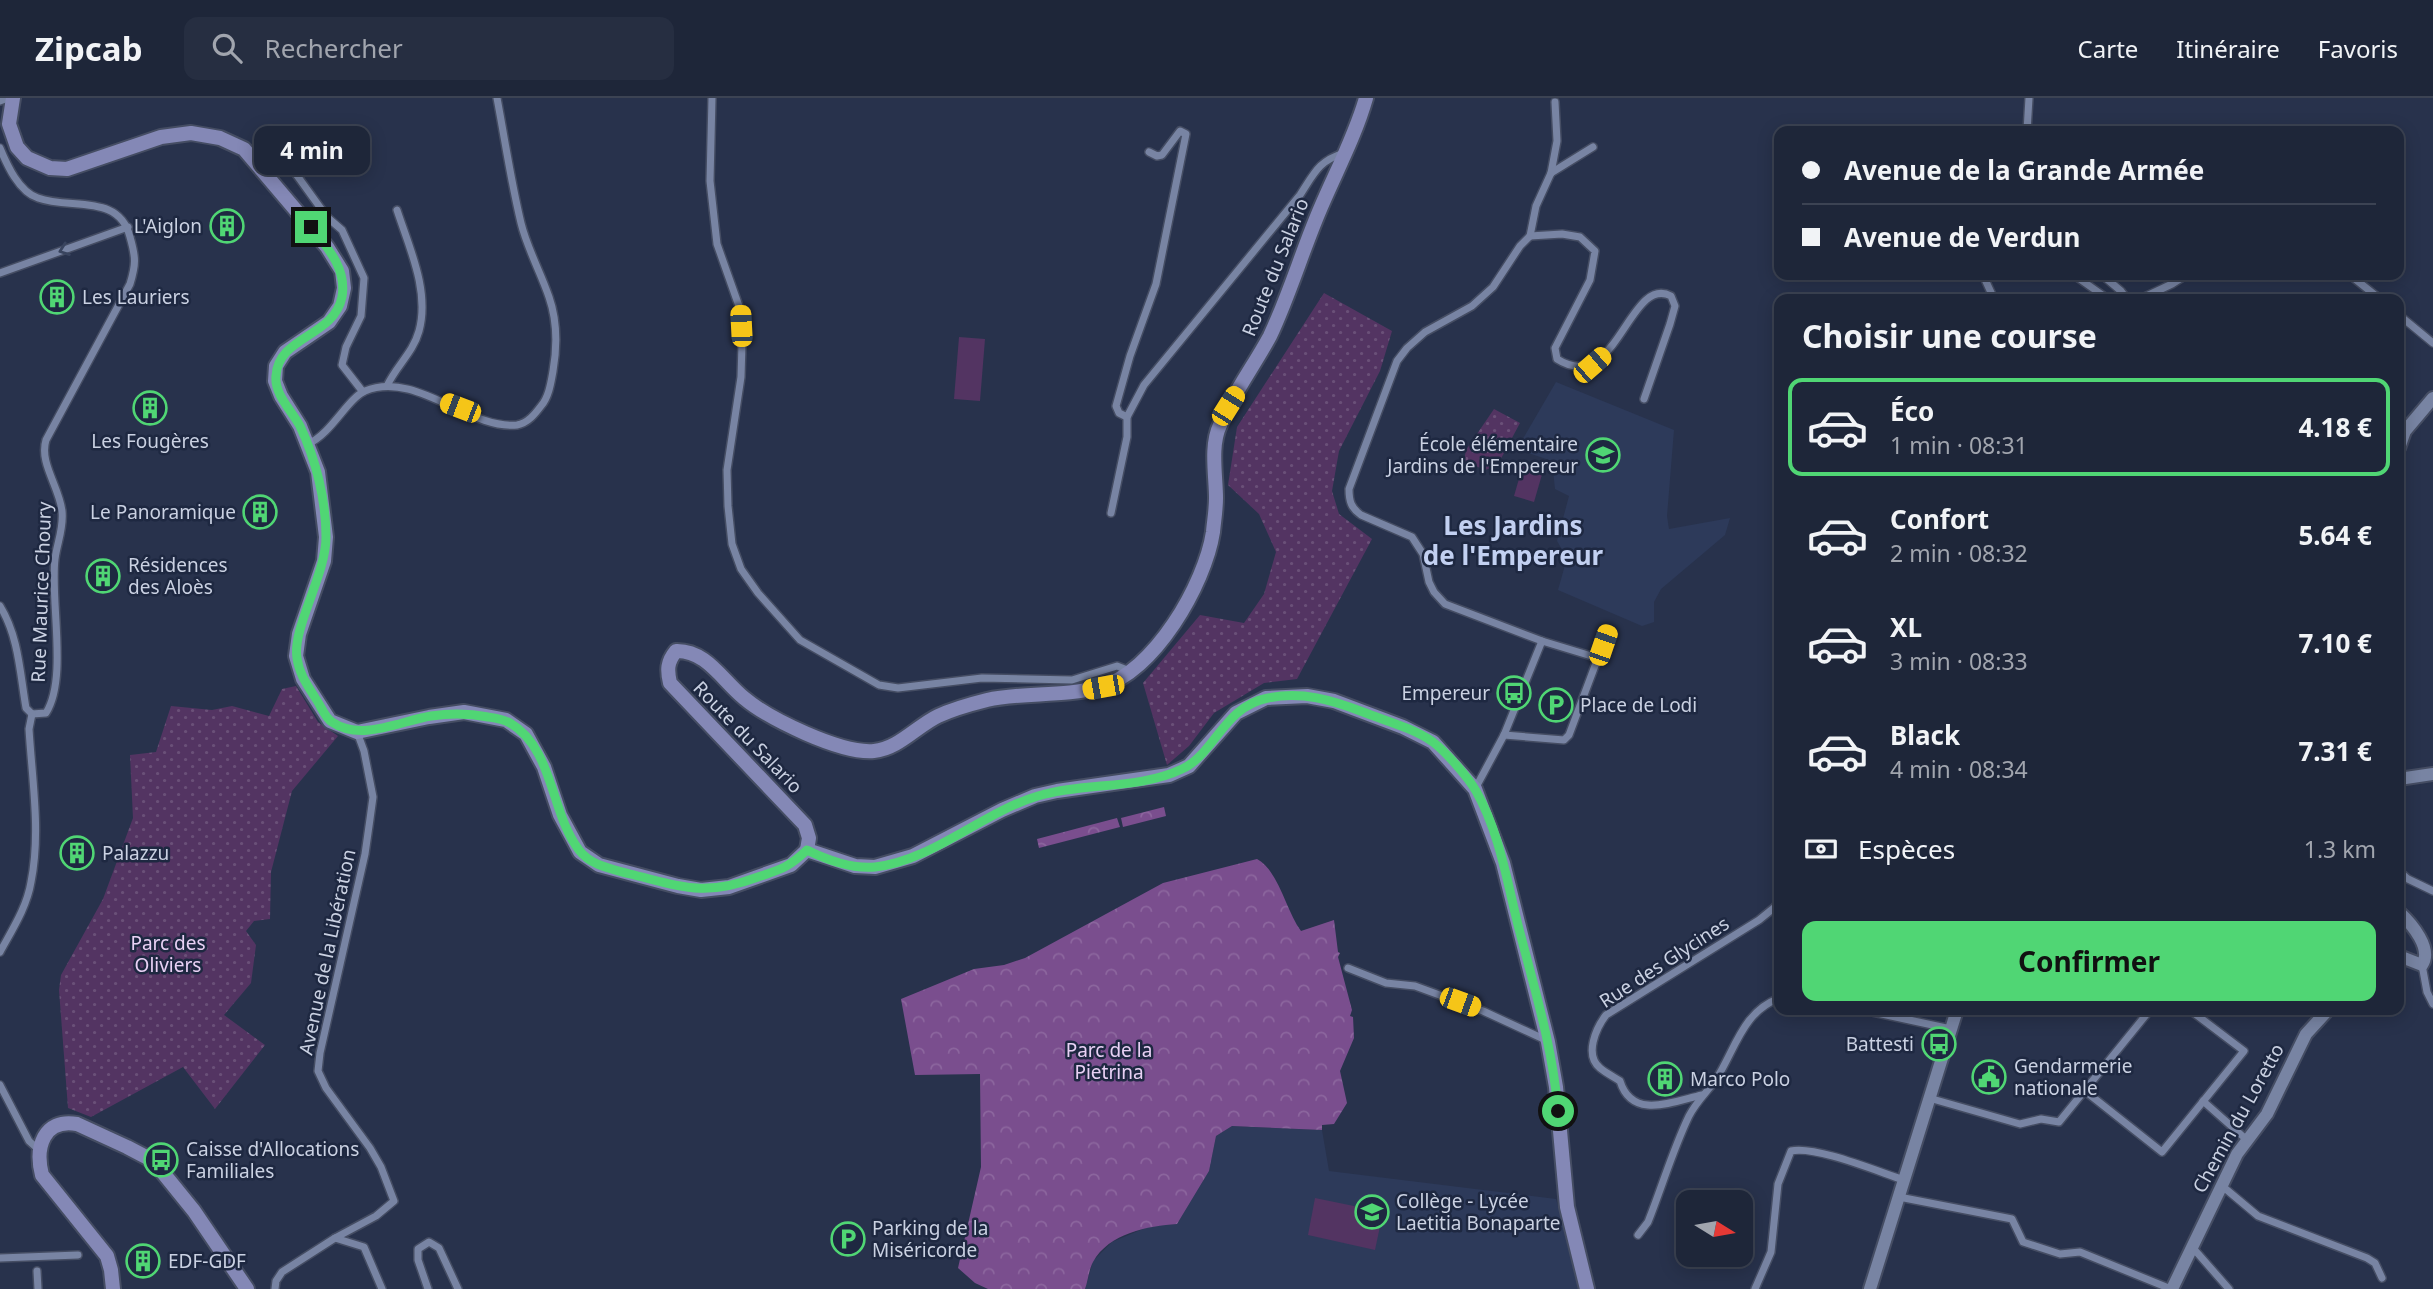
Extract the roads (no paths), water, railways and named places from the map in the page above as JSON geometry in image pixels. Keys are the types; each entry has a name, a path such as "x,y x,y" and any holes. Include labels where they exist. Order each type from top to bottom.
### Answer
{"main road":[{"path":"10,98 9,124 17,147 27,158 50,168 67,169 161,137 191,133 220,138 244,149 263,168 327,247 342,271 344,288 340,306 329,322 285,352 276,366 275,381 307,444 317,472 326,537 324,561 299,634 296,656 303,679 330,722 357,732 429,716 464,712 506,720 526,734 544,766 560,816 580,852 599,865 701,890 729,887 791,865 807,850 855,866 875,867 913,856 1035,796 1168,775 1189,766 1236,713 1266,698 1307,696 1334,701 1421,736 1443,751 1475,789 1503,863 1548,1042 1556,1087 1567,1207 1587,1289"},
{"name":"Route du Salario","path":"807,850 809,838 805,825 670,684 667,671 670,659 676,651 690,651 702,658 745,699 780,722 839,746 875,751 890,747 938,716 989,700 1070,693 1103,687 1131,672 1169,632 1203,572 1213,535 1217,430 1277,321 1315,219 1366,98"},
{"path":"113,1289 107,1256 47,1184 39,1165 46,1133 53,1125 65,1122 77,1124 148,1158 194,1211 247,1289"}],"street":[{"path":"0,101 10,98"},
{"path":"307,444 319,439 363,392 387,386 419,393 503,425 520,425 531,419 545,402 555,358 555,321 550,300 522,226 497,98"},
{"path":"712,98 710,181 717,244 740,309 742,344 741,377 728,460 728,506 732,544 741,569 758,593 800,639 829,658 879,684 898,688 982,678 1072,680 1117,666 1131,672"},
{"path":"2027,126 2029,98"},
{"path":"1555,102 1557,141 1551,173 1536,206 1530,236 1520,246 1493,287 1472,306 1425,332 1397,361 1352,478 1349,500 1354,510 1361,515 1412,537 1423,554 1434,592 1446,604 1542,641 1598,659"},
{"path":"1127,417 1119,413 1116,406 1130,356 1156,284 1186,134 1180,131 1162,155 1149,152"},
{"path":"275,145 327,217 342,230 364,278 361,316 346,347 342,365 363,392"},
{"path":"1551,173 1593,146"},
{"path":"0,148 10,171 37,198 103,207 116,213 128,227 0,273"},
{"path":"1111,513 1127,437 1127,417 1144,385 1300,195 1320,166 1328,158 1344,153"},
{"path":"387,386 394,369 405,360 419,331 422,299 397,210"},
{"name":"Rue Maurice Choury","path":"32,714 46,713 56,683 54,573 63,515 60,493 44,459 43,450 130,284 136,262 128,227"},
{"path":"1530,236 1562,234 1580,237 1595,251 1590,280 1555,348 1557,359 1567,365 1592,365 1605,354 1643,303 1655,293 1663,292 1671,296 1675,306 1644,399"},
{"path":"2081,280 2102,294"},
{"path":"2108,280 2124,294"},
{"path":"2150,294 2176,280"},
{"path":"2356,280 2374,294"},
{"path":"2404,319 2433,343"},
{"path":"2404,434 2433,398"},
{"path":"0,606 20,661 26,708 32,714 29,729 35,832 31,883 18,920 0,952"},
{"path":"1504,735 1564,740 1569,735 1608,631"},
{"path":"1475,789 1504,735 1542,641"},
{"name":"Avenue de la Libération","path":"335,1238 376,1216 394,1201 382,1167 326,1088 318,1071 365,854 373,797 364,751 357,732"},
{"path":"2404,778 2433,774"},
{"path":"2404,875 2433,891"},
{"name":"Rue des Glycines","path":"1702,1095 1648,1106 1633,1102 1624,1094 1620,1081 1598,1067 1593,1056 1597,1026 1606,1015 1759,920 1774,908"},
{"path":"2404,917 2425,940 2429,952 2427,961 2422,965"},
{"path":"2404,958 2422,965"},
{"path":"2422,965 2427,992 2433,1004"},
{"path":"1348,968 1386,982 1415,986 1483,1011 1548,1042"},
{"path":"1638,1235 1648,1222 1689,1116 1715,1081 1738,1037 1753,1016 1774,1001"},
{"path":"1886,1015 1951,1029"},
{"path":"1870,1289 1955,1015"},
{"path":"1929,1098 2020,1124 2041,1119 2059,1122 2146,1015"},
{"path":"2085,1091 2162,1152 2244,1051 2197,1015"},
{"name":"Chemin du Loretto","path":"2172,1289 2236,1154 2267,1114 2306,1034 2323,1015"},
{"path":"0,1086 29,1141 41,1151"},
{"path":"2203,1101 2247,1140"},
{"path":"1755,1289 1770,1251 1778,1184 1791,1151 1800,1149 1824,1154 1904,1180"},
{"path":"2221,1185 2258,1216 2367,1258 2375,1263 2382,1278"},
{"path":"1899,1197 2011,1219 2022,1242 2060,1254 2080,1252 2172,1289"},
{"path":"275,1289 276,1281 282,1272 335,1238 364,1247 382,1289"},
{"path":"428,1289 418,1260 418,1249 429,1242 439,1248 458,1289"},
{"path":"2193,1248 2229,1289"},
{"path":"0,1258 78,1255"},
{"path":"37,1271 38,1289"}],"place":[{"name":"L'Aiglon","path":"227,226"},
{"name":"Les Lauriers","path":"57,297"},
{"name":"Les Fougères","path":"150,408"},
{"name":"École élémentaire Jardins de l'Empereur","path":"1603,455"},
{"name":"Le Panoramique","path":"260,512"},
{"name":"Résidences des Aloès","path":"103,576"},
{"name":"Empereur","path":"1514,693"},
{"name":"Place de Lodi","path":"1556,705"},
{"name":"Palazzu","path":"77,853"},
{"name":"Battesti","path":"1939,1044"},
{"name":"Gendarmerie nationale","path":"1989,1077"},
{"name":"Marco Polo","path":"1665,1079"},
{"name":"Caisse d'Allocations Familiales","path":"161,1160"},
{"name":"Collège - Lycée Laetitia Bonaparte","path":"1372,1212"},
{"name":"Parking de la Miséricorde","path":"848,1239"},
{"name":"EDF-GDF","path":"143,1261"}],"district":[{"name":"Les Jardins de l'Empereur","path":"1513,540"}],"park label":[{"name":"Parc des Oliviers","path":"168,954"},
{"name":"Parc de la Pietrina","path":"1109,1061"}]}
